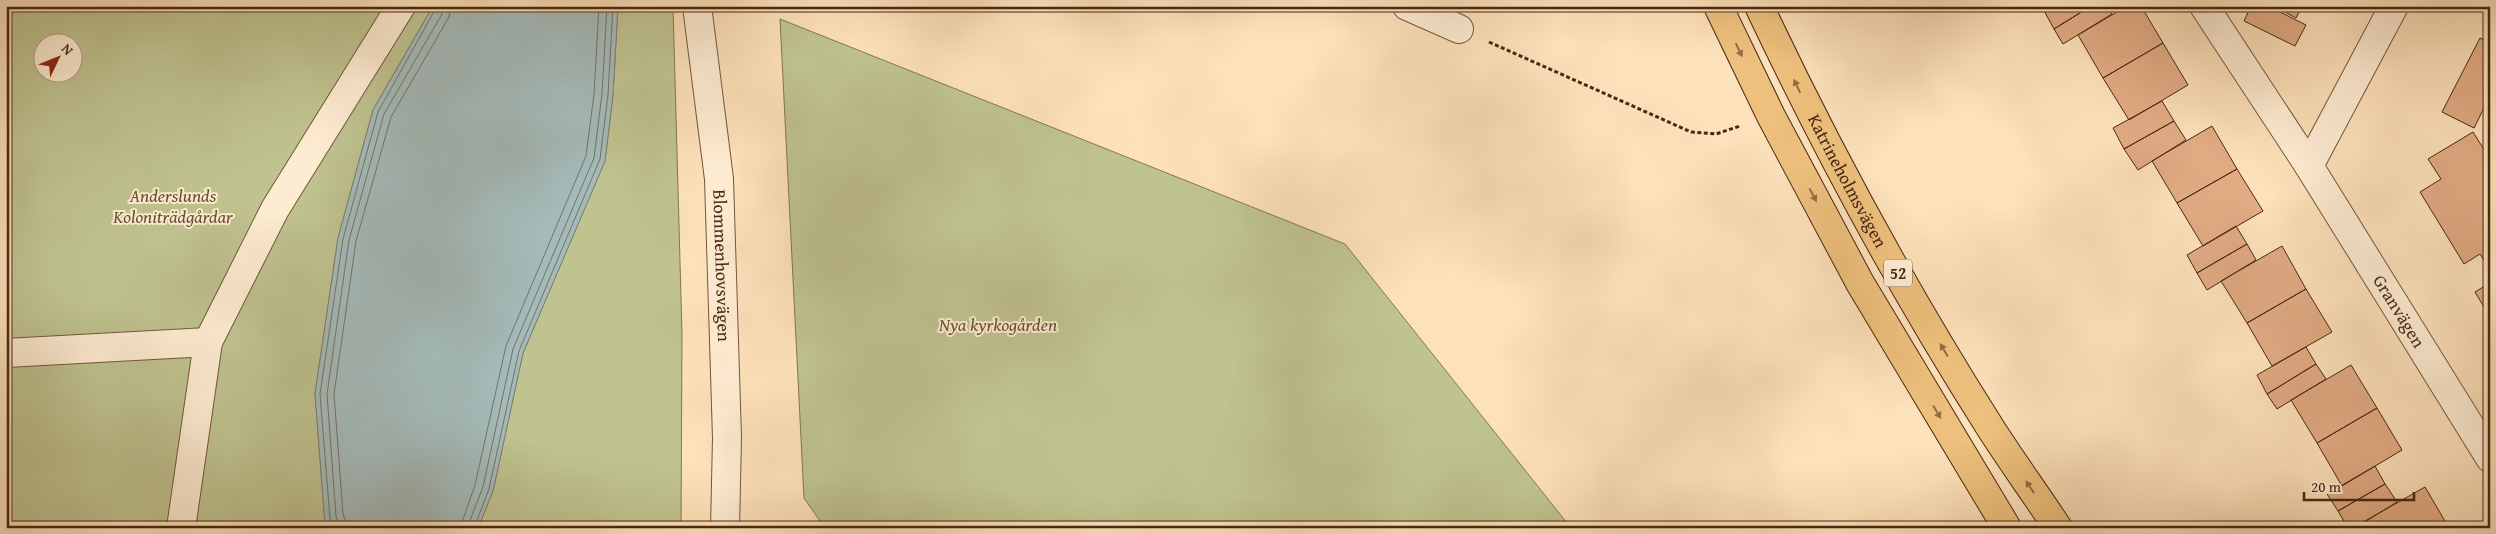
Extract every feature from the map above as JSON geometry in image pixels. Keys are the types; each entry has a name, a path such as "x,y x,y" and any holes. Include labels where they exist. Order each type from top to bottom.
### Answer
{"main road":[{"name":"Katrineholmsvägen","path":"1718,6 1771,116 1860,283 2007,528"},
{"name":"Katrineholmsvägen","path":"1759,6 1803,99 1892,263 1988,424 2058,528"}],"street":[{"path":"181,528 208,342 275,209 401,6"},
{"name":"Blommenhovsvägen","path":"697,6 719,179 727,438 725,528"},
{"name":"Granvägen","path":"2204,6 2309,166 2490,458"},
{"path":"2309,166 2394,6"},
{"path":"1413,7 1459,29"},
{"path":"6,353 208,342"}],"path":[{"path":"1459,29 1690,132 1716,134 1771,116"}],"green space":[{"name":"Anderslunds Koloniträdgårdar","path":"6,6 433,6 373,110 338,238 315,394 325,523 332,528 6,528"},
{"path":"618,6 673,6 682,335 681,528 478,528 493,491 523,353 605,161 613,95"},
{"name":"Nya kyrkogården","path":"780,19 1345,244 1571,528 825,528 804,498"}],"water":[{"path":"433,6 618,6 613,95 605,161 523,353 493,491 478,528 332,528 325,524 315,394 338,238 373,110"}],"building":[{"path":"2049,6 2091,6 2054,29 2043,9"},
{"path":"2091,6 2107,6 2112,14 2063,44 2054,29"},
{"path":"2127,6 2141,6 2163,43 2103,78 2078,35"},
{"path":"2251,6 2268,6 2306,25 2295,46 2244,21"},
{"path":"2274,6 2302,6 2296,18"},
{"path":"2480,38 2490,43 2490,96 2474,128 2442,112"},
{"path":"2163,43 2188,85 2129,120 2103,78"},
{"path":"2162,101 2174,121 2124,149 2113,128"},
{"path":"2174,121 2186,140 2138,170 2124,149"},
{"path":"2212,126 2237,169 2177,203 2152,161"},
{"path":"2473,132 2490,159 2485,167 2490,174 2490,270 2480,254 2464,264 2420,192 2441,179 2428,159"},
{"path":"2237,169 2263,211 2203,246 2177,203"},
{"path":"2236,226 2247,244 2197,273 2187,255"},
{"path":"2247,244 2256,260 2207,290 2197,273"},
{"path":"2282,246 2306,289 2247,323 2221,281"},
{"path":"2490,283 2490,317 2475,292"},
{"path":"2306,289 2332,332 2272,366 2247,323"},
{"path":"2306,347 2316,364 2267,394 2257,375"},
{"path":"2316,364 2326,379 2277,409 2267,394"},
{"path":"2351,365 2377,408 2317,443 2291,400"},
{"path":"2377,408 2402,450 2342,486 2317,443"},
{"path":"2375,466 2385,484 2338,511 2327,494"},
{"path":"2385,484 2397,502 2355,528 2348,528 2338,511"},
{"path":"2425,487 2449,528 2369,528 2365,521"}]}
